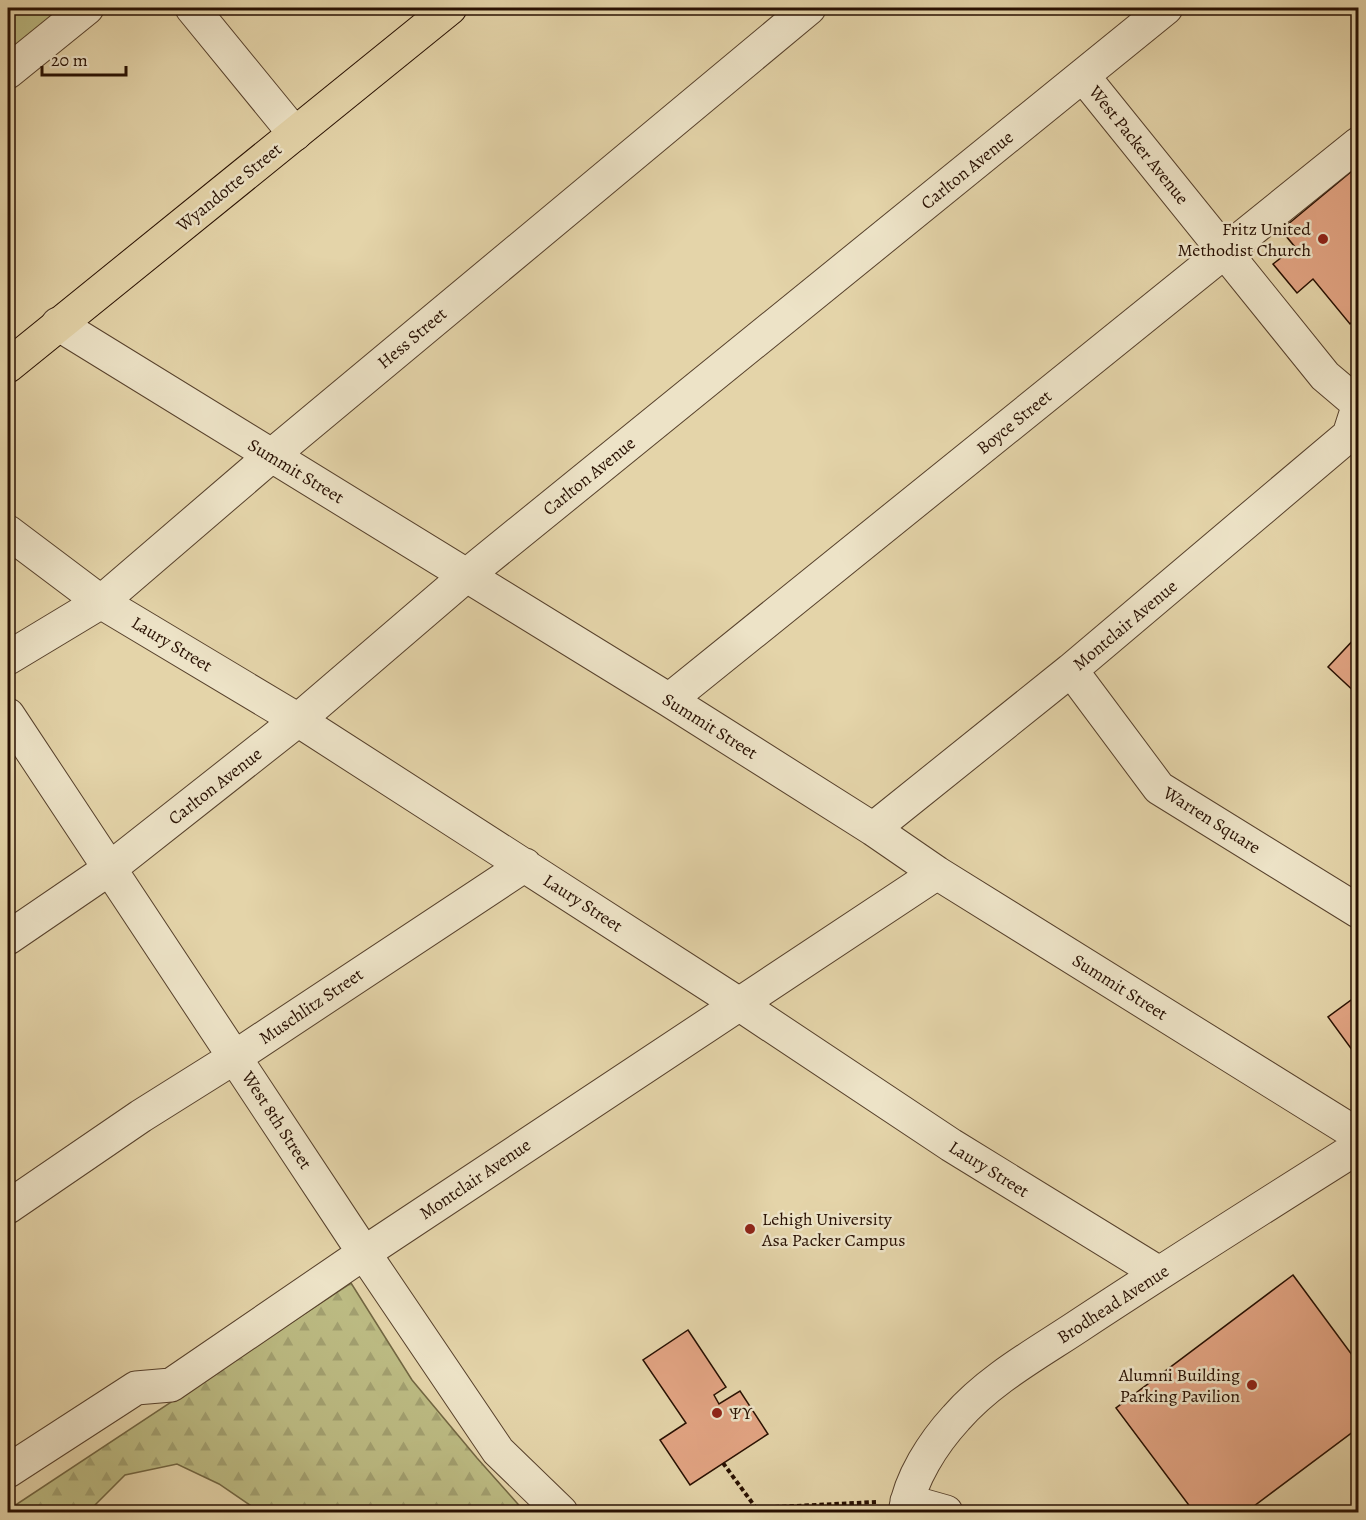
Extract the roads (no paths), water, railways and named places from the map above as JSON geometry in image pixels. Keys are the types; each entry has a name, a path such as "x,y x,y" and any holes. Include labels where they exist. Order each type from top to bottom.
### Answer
{"main road":[{"name":"Wyandotte Street","path":"8,366 450,8"}],"street":[{"path":"8,72 87,8"},
{"path":"192,8 295,134"},
{"name":"Hess Street","path":"8,658 100,602 271,456 809,8"},
{"name":"Carlton Avenue","path":"8,938 109,869 298,720 467,576 1166,8"},
{"name":"West Packer Avenue","path":"1083,76 1325,376 1359,406"},
{"name":"Boyce Street","path":"669,700 1359,144"},
{"name":"Summit Street","path":"58,324 669,700 873,829 937,873 1359,1135"},
{"name":"Montclair Avenue","path":"873,829 1071,670 1349,435 1359,406"},
{"name":"Laury Street","path":"8,532 100,602 298,720 739,1004 951,1145 1159,1273"},
{"name":"Warren Square","path":"1071,670 1159,788 1359,911"},
{"name":"West 8th Street","path":"8,715 364,1253 498,1451 561,1512"},
{"name":"Muschlitz Street","path":"8,1207 141,1116 235,1057 525,865"},
{"name":"Montclair Avenue","path":"8,1471 136,1388 171,1384 364,1253 937,873"},
{"name":"Brodhead Avenue","path":"899,1505 936,1444 956,1418 985,1389 1159,1273 1359,1147"},
{"path":"899,1505 946,1512"}],"place":[{"name":"Fritz United Methodist Church","path":"1323,239"},
{"name":"Lehigh University Asa Packer Campus","path":"750,1229"},
{"name":"Alumni Building Parking Pavilion","path":"1252,1385"},
{"name":"ΨΥ","path":"717,1413"}]}
